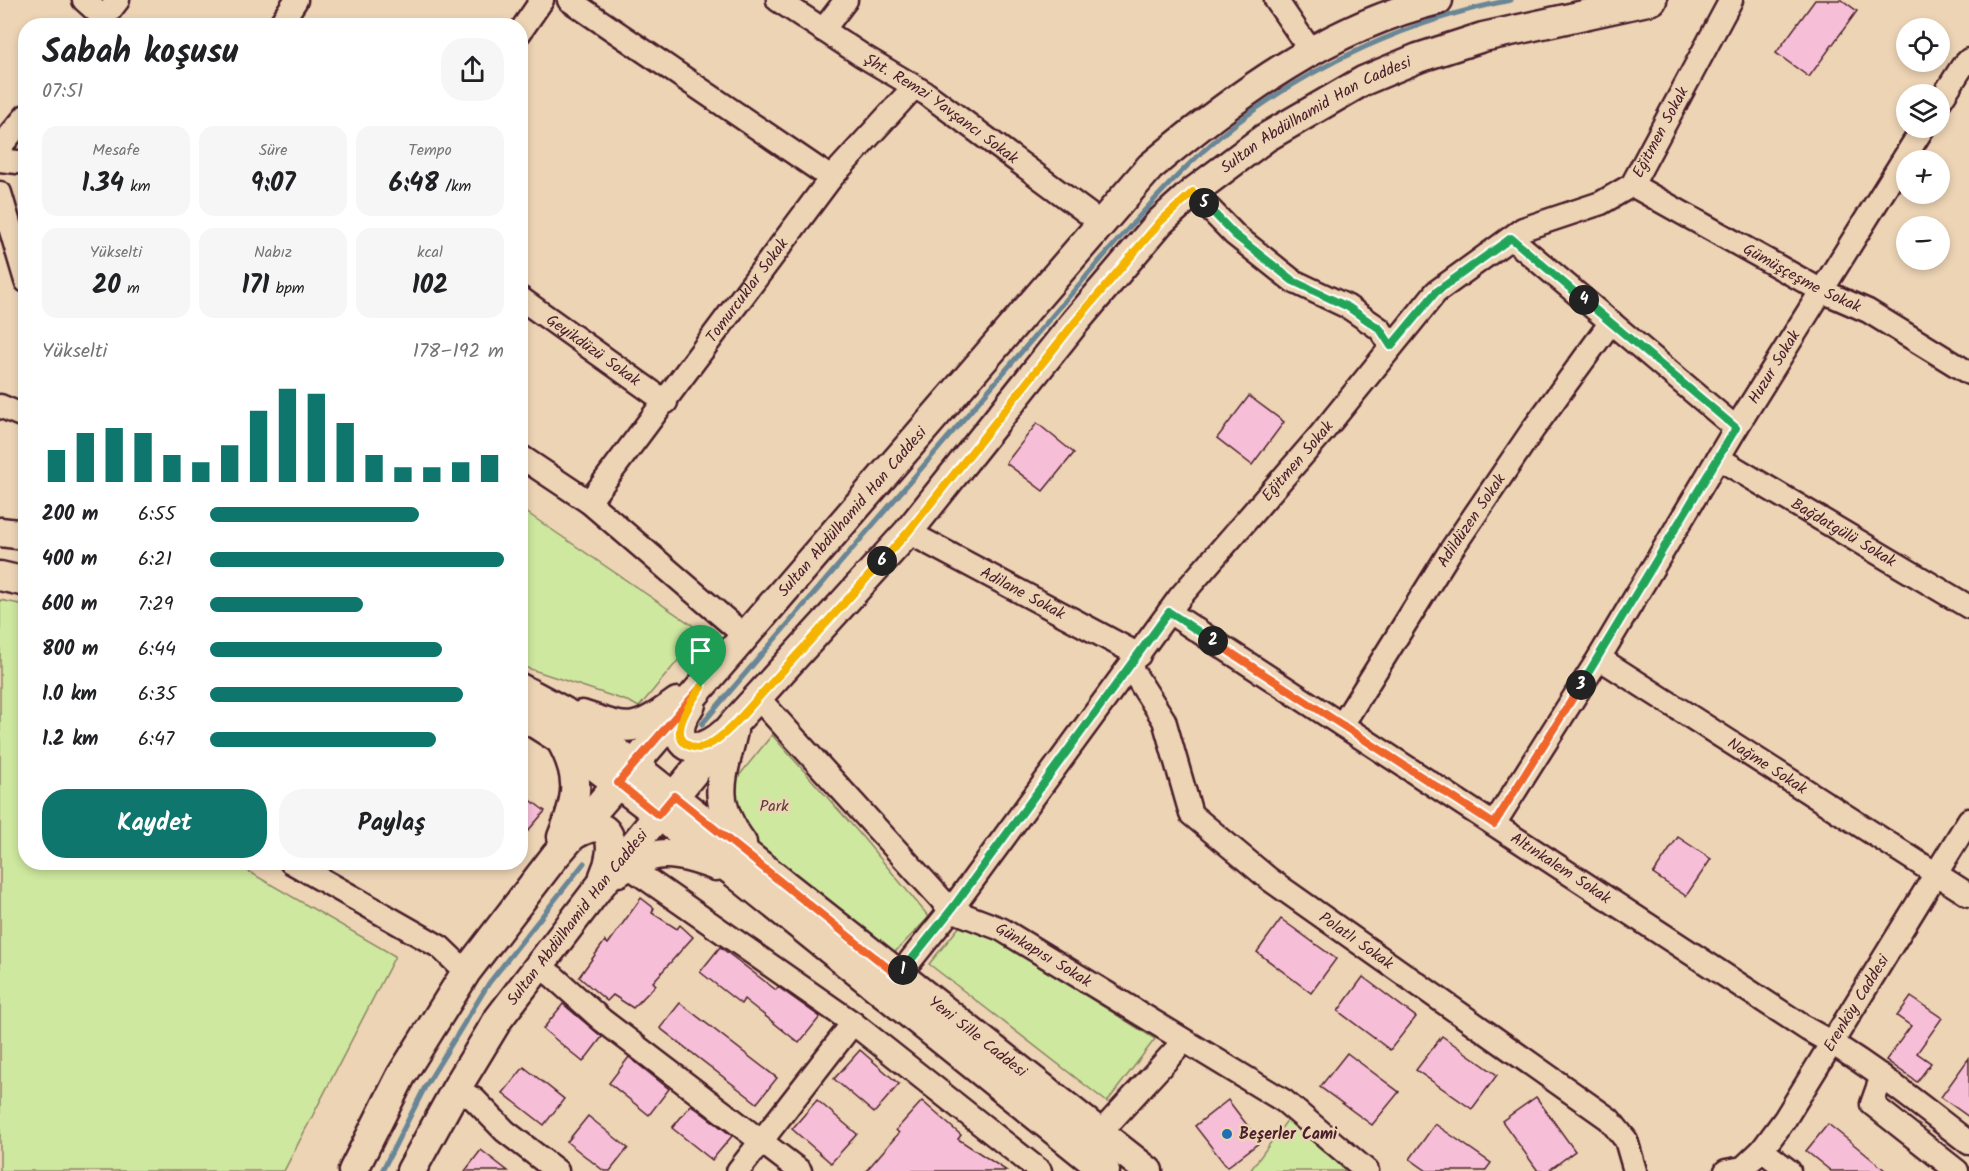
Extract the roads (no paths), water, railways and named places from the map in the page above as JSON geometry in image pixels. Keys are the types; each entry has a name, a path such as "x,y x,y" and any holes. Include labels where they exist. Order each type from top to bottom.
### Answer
{"main road":[{"name":"Sultan Abdülhamid Han Caddesi","path":"353,1171 401,1076 466,972 555,856 1150,167 1193,130 1238,97 1310,50 1409,4 1438,0"},
{"name":"Sultan Abdülhamid Han Caddesi","path":"411,1171 456,1089 499,1018 600,886 736,721 908,532 1075,322 1160,222 1193,192 1265,138 1363,81 1418,58 1483,37 1652,0"},
{"path":"0,576 18,580"},
{"path":"701,687 681,721 681,737 686,744 691,747 707,746 736,721"},
{"path":"555,856 575,805 577,791 561,724 628,727 650,721 701,687"},
{"name":"Yeni Sille Caddesi","path":"528,694 561,724 745,867 1105,1171"},
{"name":"Yeni Sille Caddesi","path":"528,716 561,724"},
{"path":"600,886 628,866 650,855 674,854 745,867 737,836 721,801 723,769 736,721"},
{"path":"573,835 581,830 595,827 606,832 611,838 612,854 600,886"},
{"name":"Yeni Sille Caddesi","path":"745,867 898,976 1148,1171"}],"street":[{"path":"84,0 97,18"},
{"path":"103,18 118,0"},
{"path":"284,18 296,0"},
{"path":"528,20 542,0"},
{"path":"569,0 831,178"},
{"name":"Şht. Remzi Yavşancı Sokak","path":"778,0 914,87 1101,223"},
{"path":"823,30 846,0"},
{"path":"1276,0 1310,50"},
{"name":"Eğitmen Sokak","path":"898,976 951,910 1180,597 1321,434 1436,292 1523,229 1601,203 1632,184 1731,0"},
{"path":"1950,88 1967,66"},
{"name":"Tomurcuklar Sokak","path":"589,502 666,402 831,178 914,87"},
{"path":"0,147 18,126"},
{"name":"Huzur Sokak","path":"1494,824 1599,658 1736,428 1883,188 1916,138"},
{"path":"0,160 18,162"},
{"name":"Gümüşçeşme Sokak","path":"1632,184 1822,291 1868,311 1969,373"},
{"path":"1193,192 1235,235 1293,281 1348,307 1380,329 1391,346"},
{"path":"0,193 18,254"},
{"path":"1511,238 1736,428"},
{"name":"Geyikdüzü Sokak","path":"528,304 666,402"},
{"name":"Adildüzen Sokak","path":"1342,725 1449,553 1534,428 1611,322"},
{"path":"0,406 18,414"},
{"name":"Bağdatgülü Sokak","path":"1718,458 1969,608"},
{"path":"528,461 589,502 745,636"},
{"name":"Adilane Sokak","path":"908,532 1134,661"},
{"name":"Altınkalem Sokak","path":"1169,612 1807,1029 1832,1042 1882,1076 1969,1143"},
{"name":"Nağme Sokak","path":"1599,658 1969,895"},
{"name":"Polatlı Sokak","path":"1134,661 1164,720 1191,814 1269,879 1609,1119 1626,1140 1635,1171"},
{"name":"Günkapısı Sokak","path":"758,698 951,910 1001,929 1284,1101 1367,1171"},
{"name":"Erenköy Caddesi","path":"1737,1170 1762,1150 1785,1119 1969,820"},
{"path":"628,866 853,1023 1040,1171"},
{"path":"305,870 440,947 466,972"},
{"path":"538,965 554,976 602,1020 800,1171"},
{"path":"738,1171 853,1023"},
{"path":"1100,1133 1184,1041"},
{"path":"1882,1076 1872,1104 1958,1171"},
{"path":"456,1089 474,1099 505,1131 557,1171"},
{"path":"1762,1150 1789,1171"}],"waterway":[{"path":"702,724 1102,258 1165,188 1199,155 1264,103 1330,64 1401,32 1474,8 1511,0"},
{"path":"382,1171 425,1087 489,983 584,863"}],"place":[{"name":"Beşerler Cami","path":"1227,1134"}],"park label":[{"name":"Park","path":"774,806"}]}
